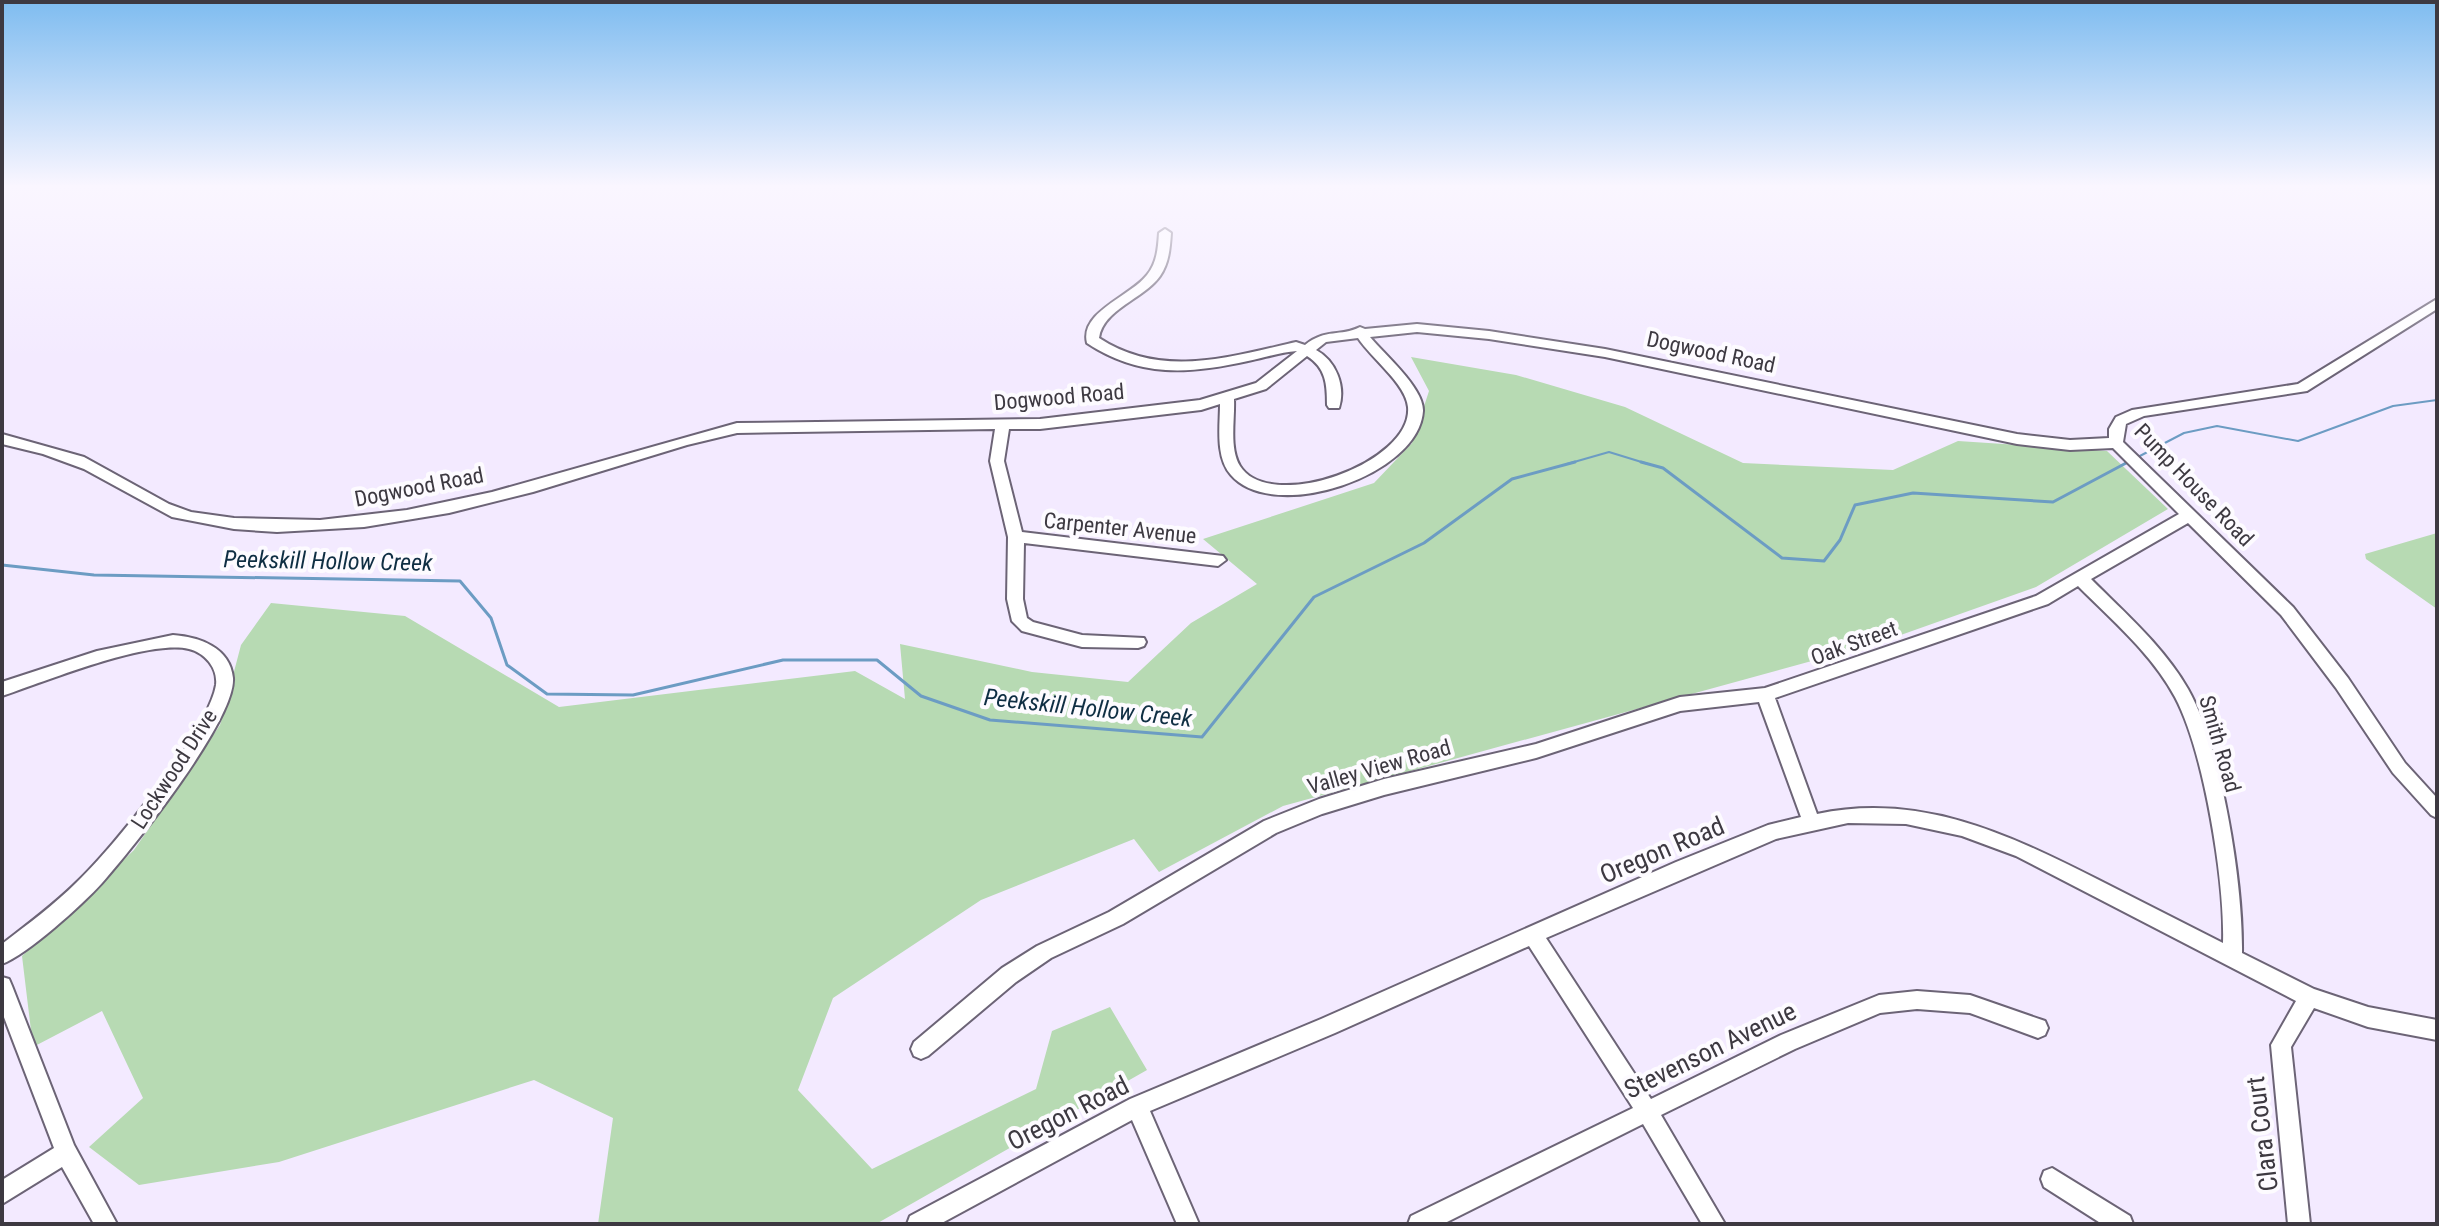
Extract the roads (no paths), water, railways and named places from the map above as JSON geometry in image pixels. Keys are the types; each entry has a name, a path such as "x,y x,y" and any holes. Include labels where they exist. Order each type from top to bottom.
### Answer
{"street":[{"path":"1166,243 1151,284 1096,321 1091,332 1092,340 1128,361 1180,365 1296,346 1324,361 1334,373 1334,405"},
{"name":"Pump House Road","path":"2437,303 2302,388 2131,414 2116,426 2121,448 2287,611 2342,683 2399,768 2437,810"},
{"name":"Dogwood Road","path":"2,439 88,464 169,510 251,526 324,526 430,510 532,487 701,435 737,428 1040,424 1227,400 1272,379 1322,338 1360,331 1441,329 1556,344 2017,439 2121,448"},
{"path":"1227,400 1229,458 1243,479 1252,484 1294,490 1328,487 1342,481 1400,445 1411,430 1416,409 1406,387 1367,346 1360,331"},
{"path":"1003,424 997,461 1016,537 1015,599 1020,621 1028,627 1082,641 1138,642"},
{"path":"2081,579 2187,516"},
{"name":"Carpenter Avenue","path":"1016,537 1218,560"},
{"name":"Oak Street","path":"1765,695 1985,621 2042,600 2081,579"},
{"name":"Smith Road","path":"2081,579 2174,682 2191,711 2231,889 2235,932 2232,957"},
{"name":"Lockwood Drive","path":"2,689 85,662 173,642 204,650 218,659 224,670 224,688 203,732 126,842 74,897 2,955"},
{"path":"1765,695 1811,821"},
{"name":"Valley View Road","path":"921,1049 1009,975 1044,952 1116,918 1270,827 1319,807 1384,787 1536,751 1680,704 1765,695"},
{"name":"Oregon Road","path":"924,1221 1137,1106 1761,837 1811,821 1882,814 1962,828 2022,850 2309,997 2368,1017 2437,1030"},
{"path":"1532,934 1647,1111 1714,1224"},
{"path":"2,986 66,1152 106,1224"},
{"name":"Clara Court","path":"2299,1224 2281,1045 2309,997"},
{"name":"Stevenson Avenue","path":"1419,1224 1788,1042 1879,1004 1917,1000 1970,1004 2038,1028"},
{"path":"1137,1106 1188,1224"},
{"path":"2,1193 66,1152"},
{"path":"2052,1179 2122,1224"}],"waterway":[{"name":"Peekskill Hollow Creek","path":"2136,458 2184,433 2217,426 2298,441 2393,406 2437,400"},
{"name":"Peekskill Hollow Creek","path":"1567,464 1609,452 1645,463"},
{"name":"Peekskill Hollow Creek","path":"2124,464 2129,461"},
{"name":"Peekskill Hollow Creek","path":"2,565 94,575 460,581 491,618 507,665 547,694 633,695 783,660 877,660 921,696 990,720 1202,737 1314,597 1424,543 1512,479 1575,462"},
{"name":"Peekskill Hollow Creek","path":"1641,462 1645,463"},
{"name":"Peekskill Hollow Creek","path":"1645,463 1663,468 1782,558 1824,561 1840,540 1855,505 1913,493 2053,502 2128,462"}]}
